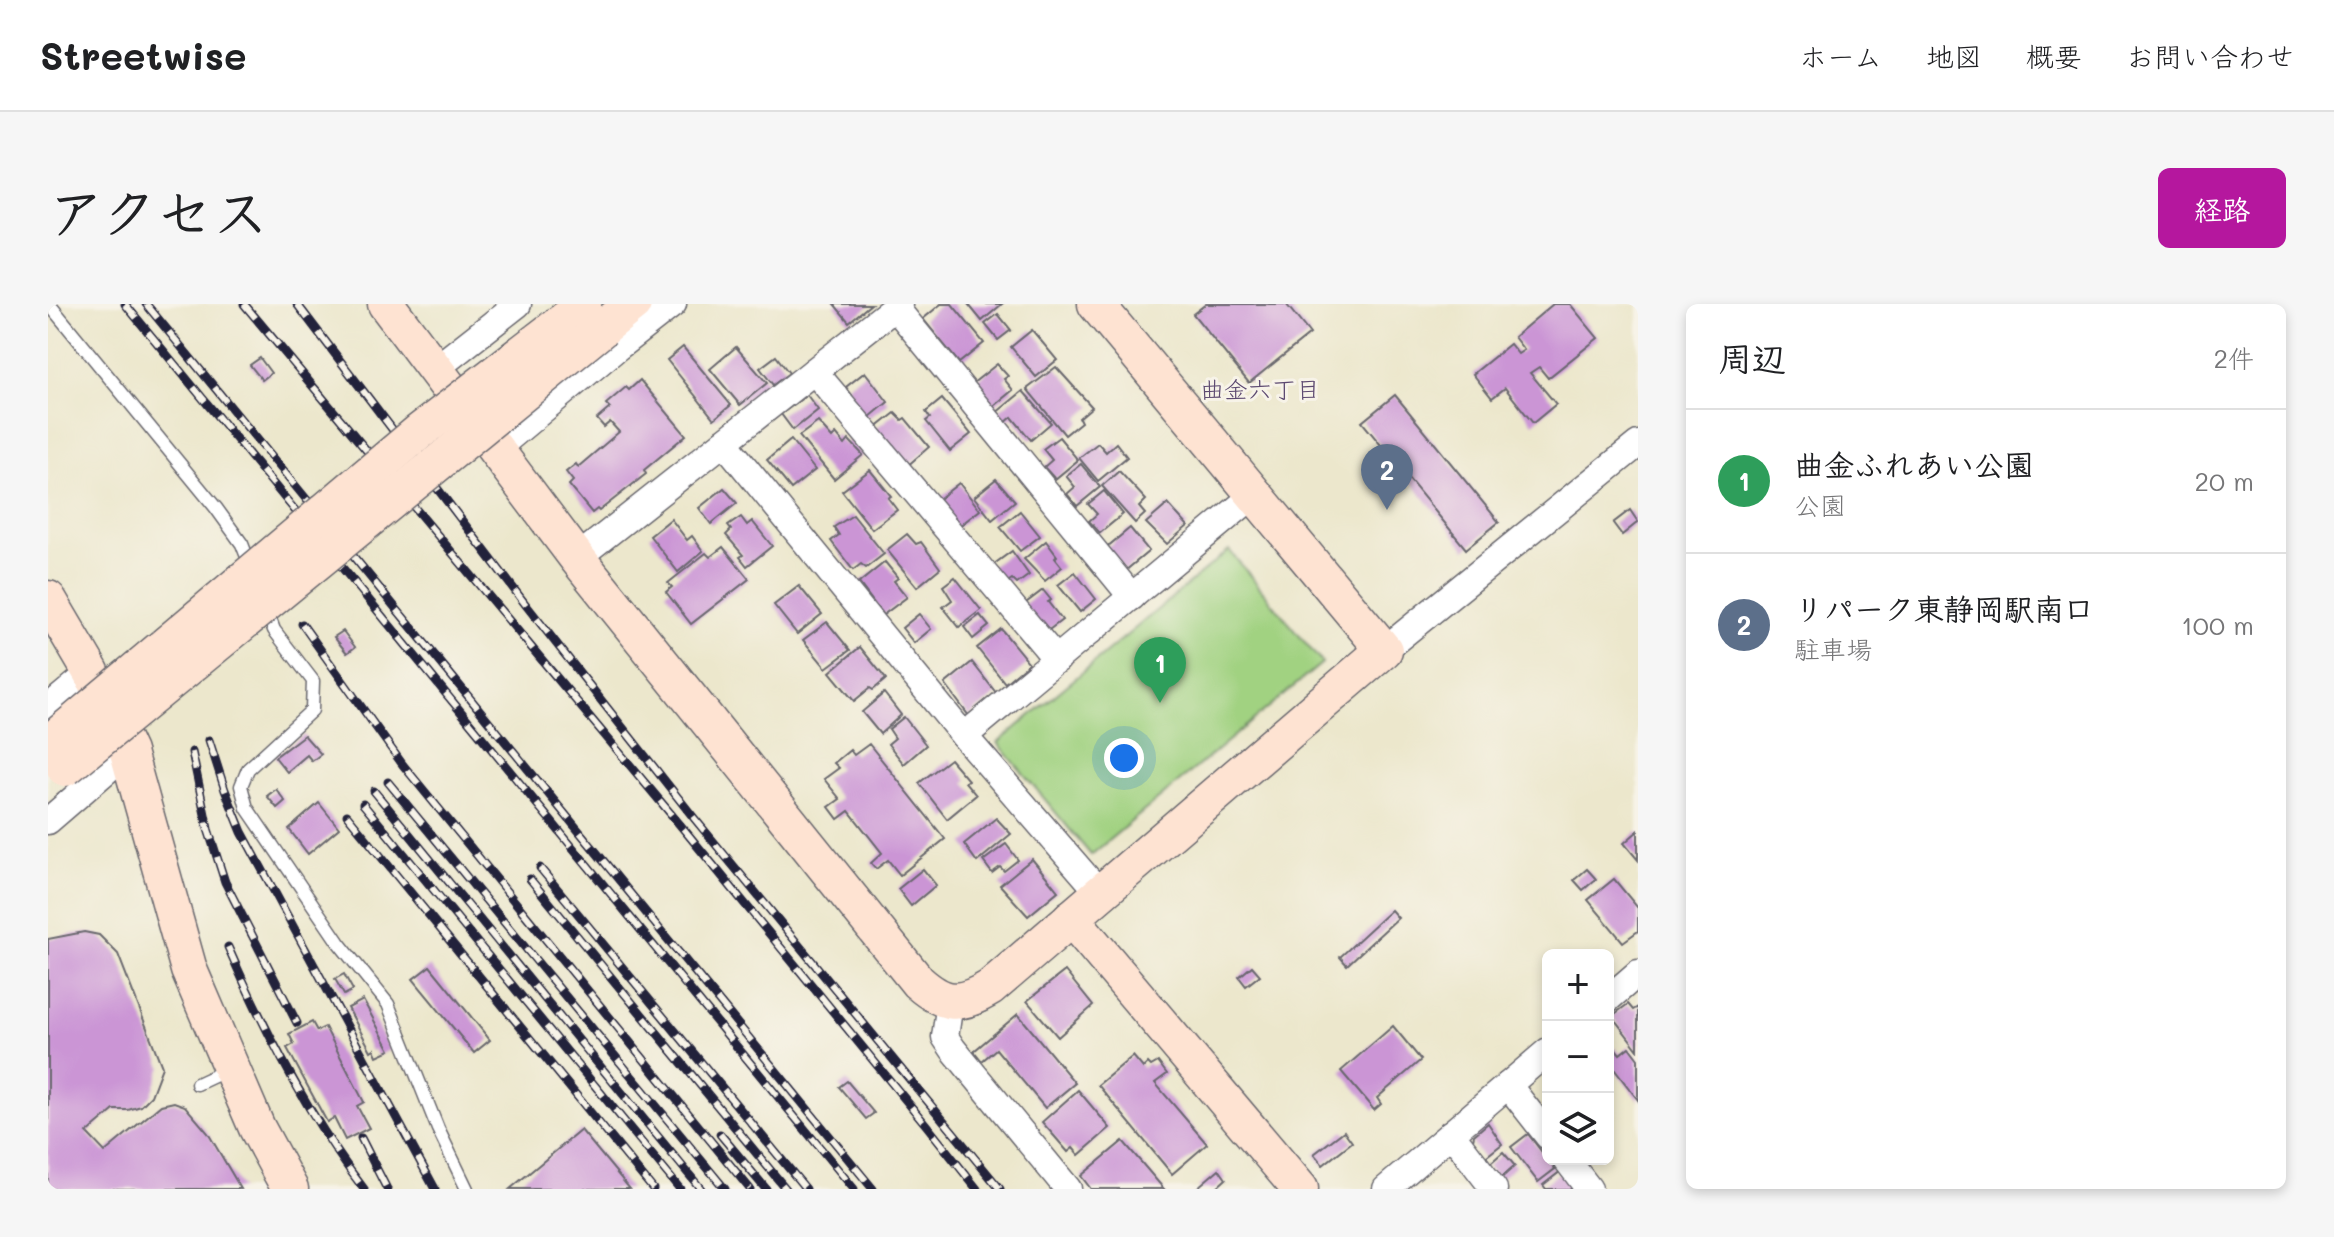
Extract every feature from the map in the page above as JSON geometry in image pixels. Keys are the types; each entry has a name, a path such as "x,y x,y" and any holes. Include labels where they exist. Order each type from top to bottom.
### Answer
{"street":[{"path":"386,304 577,558 918,982 933,995 950,1002 965,1001 990,988 1384,650 1638,444"},
{"path":"434,370 518,304"},
{"path":"54,765 590,313 633,304"},
{"path":"496,449 673,304"},
{"path":"1096,304 1384,650"},
{"path":"577,558 897,306 1132,597"},
{"path":"814,371 1057,660"},
{"path":"724,442 964,736 1100,893"},
{"path":"964,736 1255,494"},
{"path":"48,599 91,672 128,752 189,970 257,1128 290,1189"},
{"path":"48,708 91,672"},
{"path":"48,821 128,752"},
{"path":"1071,918 1300,1189"},
{"path":"1614,994 1638,974"},
{"path":"950,1002 945,1037 1068,1189"},
{"path":"1386,1189 1542,1056"},
{"path":"1508,1085 1542,1128"},
{"path":"1451,1133 1494,1189"},
{"path":"1571,1165 1589,1189"}],"lane":[{"path":"49,304 242,544 274,630 313,681 312,710 248,769 241,786 247,808 339,943 388,1004 438,1129 467,1189"},
{"path":"197,1084 231,1068"}],"green space":[{"path":"1229,550 1322,663 1091,855 998,743"}],"building":[{"path":"834,304 871,304 849,322"},
{"path":"941,304 952,304 984,343 959,363 923,319"},
{"path":"968,304 1002,304 982,321"},
{"path":"1206,304 1286,304 1310,334 1249,383 1193,314"},
{"path":"1553,304 1570,304 1598,338 1548,378 1539,367 1530,373 1556,404 1533,423 1505,388 1492,398 1473,374 1510,344 1518,354 1524,350 1514,337"},
{"path":"998,314 1011,330 998,340 985,324"},
{"path":"1032,330 1057,360 1036,377 1011,347"},
{"path":"683,347 731,405 714,419 667,360"},
{"path":"736,347 767,383 740,405 710,369"},
{"path":"776,356 789,373 773,385 760,368"},
{"path":"260,358 271,373 262,380 250,365"},
{"path":"997,364 1008,376 1004,379 1013,390 991,408 972,384"},
{"path":"1056,367 1092,407 1079,418 1081,422 1065,435 1027,389"},
{"path":"865,372 888,402 870,417 864,417 848,398 852,395 846,387"},
{"path":"640,380 686,435 644,470 646,474 599,511 597,509 592,513 569,485 573,481 566,472 576,464 578,467 619,432 610,422 604,427 597,419 610,408 606,404"},
{"path":"1023,391 1051,423 1031,440 1012,417 1005,423 996,413"},
{"path":"807,395 818,410 793,430 781,414"},
{"path":"1395,395 1499,522 1466,549 1362,422"},
{"path":"942,399 971,434 950,451 926,421 930,418 926,412"},
{"path":"895,413 902,420 905,418 929,447 906,467 875,429"},
{"path":"818,422 832,438 836,434 845,445 849,440 863,455 834,479 799,436"},
{"path":"1059,437 1078,460 1055,479 1044,467 1052,460 1043,449"},
{"path":"791,440 815,470 791,489 767,460"},
{"path":"1098,443 1106,452 1116,443 1127,457 1098,481 1079,458"},
{"path":"1081,464 1100,487 1077,506 1067,494 1075,487 1066,476"},
{"path":"870,470 891,496 888,498 897,510 872,529 842,491"},
{"path":"1119,471 1146,500 1139,507 1145,514 1135,523 1102,486"},
{"path":"996,479 1015,501 992,520 974,497"},
{"path":"959,483 980,510 954,530 935,502"},
{"path":"724,488 737,503 711,524 699,508"},
{"path":"1104,491 1123,514 1100,533 1089,521 1097,514 1088,504"},
{"path":"1168,504 1188,526 1167,544 1146,523"},
{"path":"1630,510 1638,522 1622,535 1613,523"},
{"path":"1020,511 1040,536 1020,551 1000,527"},
{"path":"853,515 884,554 866,568 861,564 853,570 831,541 839,535 834,527"},
{"path":"741,517 747,525 752,521 772,546 747,566 740,557 743,555 726,535 731,530 728,526"},
{"path":"671,519 687,540 692,536 703,551 678,572 650,536"},
{"path":"1130,528 1149,551 1125,571 1106,548"},
{"path":"907,534 916,544 921,542 940,568 917,587 887,550"},
{"path":"1046,541 1062,567 1045,581 1024,559"},
{"path":"723,547 749,579 691,624 666,592 672,587 668,583 706,553 710,557"},
{"path":"1012,551 1029,575 1017,584 1012,579 999,588 986,570"},
{"path":"885,562 898,578 894,581 907,597 883,615 859,583"},
{"path":"1075,572 1096,599 1080,612 1058,585"},
{"path":"955,577 981,610 959,627 943,607 952,600 943,586"},
{"path":"799,586 822,614 797,634 774,605"},
{"path":"1043,590 1062,620 1041,636 1018,609"},
{"path":"919,614 931,629 914,643 902,628"},
{"path":"980,615 989,626 973,639 964,627"},
{"path":"827,622 850,650 826,668 803,640"},
{"path":"1001,629 1029,663 1005,683 977,648"},
{"path":"343,631 355,647 347,653 334,637"},
{"path":"860,647 886,679 854,701 830,672"},
{"path":"972,662 997,694 969,716 945,684"},
{"path":"884,693 901,715 880,734 862,712"},
{"path":"904,717 926,745 904,764 888,744 895,738 889,729"},
{"path":"304,735 321,754 312,761 307,755 287,772 275,757"},
{"path":"869,744 945,839 900,875 888,860 876,869 871,863 882,853 849,811 838,819 829,807 840,799 824,779 839,768 834,763 850,750 854,755"},
{"path":"950,759 976,795 947,819 919,783"},
{"path":"276,789 285,801 277,808 267,796"},
{"path":"319,803 339,828 308,854 289,829"},
{"path":"996,818 1011,834 977,862 964,844"},
{"path":"1638,831 1638,860 1624,843"},
{"path":"1006,844 1018,860 1004,871 1000,867 992,873 983,861"},
{"path":"1032,859 1058,891 1028,916 1000,885"},
{"path":"923,869 936,885 911,906 898,889"},
{"path":"1587,869 1596,879 1583,890 1574,880"},
{"path":"1614,879 1638,908 1638,931 1623,942 1588,900"},
{"path":"1391,910 1398,918 1347,965 1340,957"},
{"path":"84,932 99,935 118,954 162,1067 151,1096 141,1106 114,1110 87,1133 105,1152 161,1105 174,1102 185,1106 208,1133 241,1189 48,1189 48,939"},
{"path":"430,966 490,1040 474,1053 413,979"},
{"path":"1252,966 1260,975 1246,986 1239,977"},
{"path":"1065,971 1093,1006 1058,1037 1027,1001"},
{"path":"344,974 353,990 344,995 335,979"},
{"path":"363,1000 390,1050 377,1056 374,1049 371,1051 348,1008"},
{"path":"1628,1004 1633,1010 1638,1007 1638,1050 1614,1019 1614,1014"},
{"path":"1018,1014 1075,1083 1045,1108 996,1049 982,1061 974,1051"},
{"path":"312,1022 317,1031 325,1027 364,1102 357,1106 369,1128 345,1140 334,1118 327,1122 287,1048 294,1044 289,1034"},
{"path":"1393,1026 1421,1060 1377,1098 1381,1104 1374,1110 1341,1071"},
{"path":"1629,1047 1638,1059 1638,1100 1614,1069 1614,1049 1620,1054"},
{"path":"1133,1056 1143,1068 1148,1063 1151,1066 1158,1062 1167,1074 1155,1083 1207,1144 1172,1174 1098,1085"},
{"path":"847,1081 874,1113 866,1119 839,1087"},
{"path":"1078,1090 1110,1128 1079,1155 1073,1148 1068,1152 1042,1122"},
{"path":"1488,1123 1502,1144 1483,1159 1472,1144 1474,1135"},
{"path":"581,1130 630,1189 510,1189"},
{"path":"1344,1131 1352,1142 1323,1165 1314,1154"},
{"path":"1528,1134 1542,1152 1542,1165 1552,1165 1555,1169 1538,1182 1511,1147"},
{"path":"1123,1141 1164,1189 1091,1189 1081,1176"},
{"path":"1503,1152 1515,1166 1499,1180 1487,1166"},
{"path":"1219,1169 1226,1179 1215,1189 1198,1187"},
{"path":"1561,1171 1575,1189 1546,1189 1543,1185"}],"railway":[{"path":"125,304 854,1189"},
{"path":"146,304 873,1189"},
{"path":"244,304 686,832 977,1189"},
{"path":"297,304 526,605 694,818 1000,1189"},
{"path":"302,624 403,765 750,1189"},
{"path":"209,740 242,832 435,1189"},
{"path":"192,752 208,829 225,882 297,1023"},
{"path":"388,782 725,1189"},
{"path":"374,791 701,1189"},
{"path":"363,804 680,1189"},
{"path":"347,815 653,1189"},
{"path":"540,868 806,1189"},
{"path":"530,879 786,1189"},
{"path":"228,947 289,1072 325,1133 364,1189"},
{"path":"720,1134 766,1189"},
{"path":"361,1138 387,1189"}],"place":[{"name":"リパーク東静岡駅南口","path":"1387,510"},
{"name":"曲金ふれあい公園","path":"1160,703"}],"district":[{"name":"曲金六丁目","path":"1260,390"}]}
